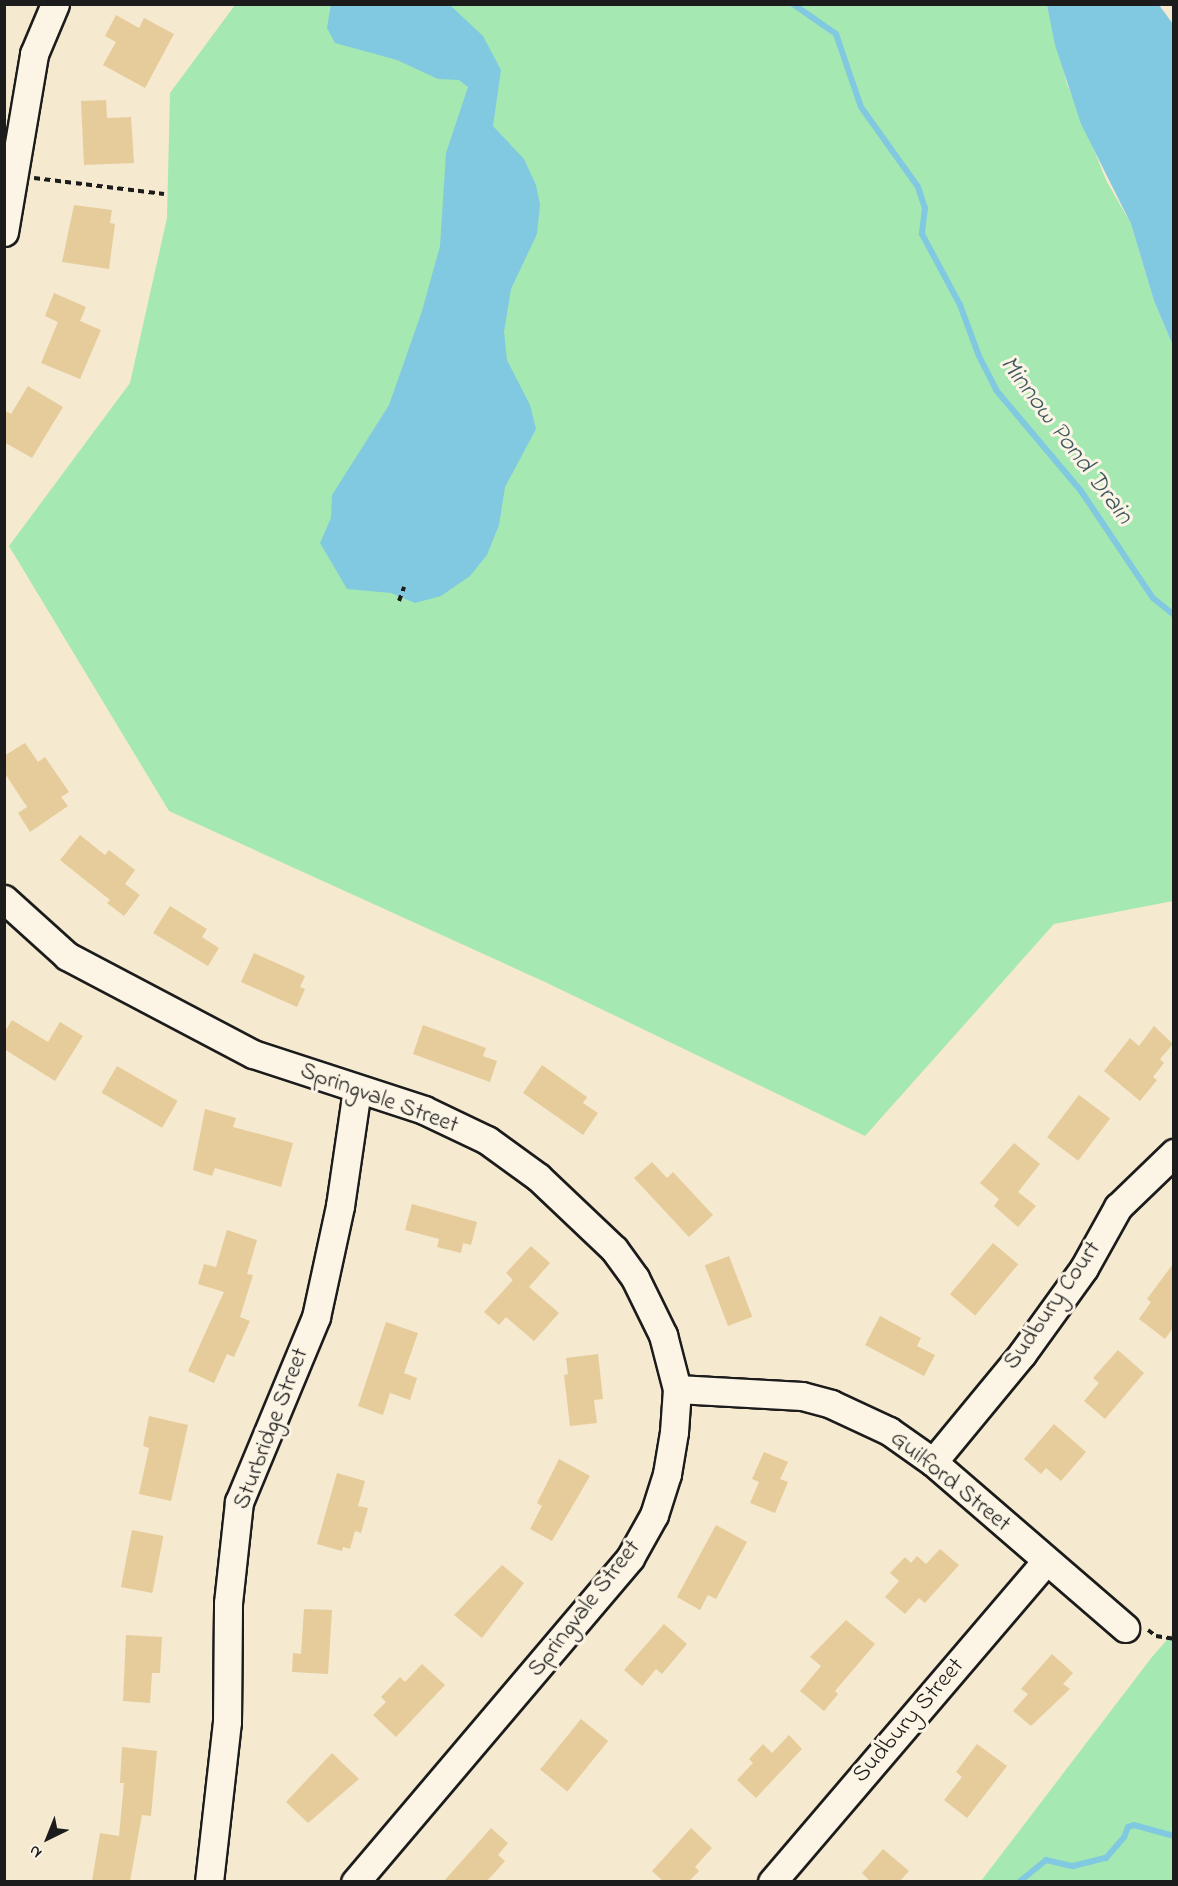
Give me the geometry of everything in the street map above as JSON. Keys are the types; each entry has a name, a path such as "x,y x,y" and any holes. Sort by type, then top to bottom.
{"street":[{"path":"4,232 34,54 55,4"},
{"name":"Springvale Street","path":"4,899 67,956 253,1054 424,1110 488,1140 586,1219 635,1278 663,1335 677,1389 667,1474 654,1515 630,1558 355,1881"},
{"name":"Sturbridge Street","path":"209,1881 226,1722 228,1603 239,1502 316,1317 340,1206 357,1089"},
{"name":"Sudbury Court","path":"933,1462 1022,1354 1084,1268 1118,1207 1173,1153"},
{"name":"Guilford Street","path":"677,1389 771,1392 831,1404 889,1431 933,1462 1125,1628"},
{"name":"Sudbury Street","path":"772,1881 1046,1561"}],"path":[{"path":"13,175 164,194"},
{"path":"399,601 404,587"}],"green space":[{"path":"235,5 1047,5 1067,84 1106,180 1131,224 1154,301 1173,346 1173,901 1054,924 865,1136 545,982 169,811 9,546 130,383 167,218 170,93"},
{"path":"1173,1633 1173,1881 981,1881 1152,1657"}],"water":[{"path":"331,4 450,5 483,36 501,70 493,126 524,159 536,185 540,205 537,234 511,289 504,332 507,360 530,405 536,429 505,487 499,525 487,555 470,576 441,596 415,603 391,593 347,589 320,543 331,518 332,495 389,405 422,311 440,246 446,153 468,87 459,80 438,79 397,60 335,43 327,28"},
{"path":"1047,5 1159,5 1173,24 1173,346 1154,301 1131,224 1081,124 1055,45"}],"building":[{"path":"116,15 139,28 144,18 174,34 145,88 103,65 116,42 105,36"},
{"path":"106,100 107,118 131,117 134,163 84,165 81,101"},
{"path":"74,205 112,210 110,223 115,224 109,269 62,262"},
{"path":"54,293 86,307 80,321 101,330 80,379 41,363 58,322 45,316"},
{"path":"28,386 63,407 32,458 4,442 4,410 11,414"},
{"path":"25,743 38,762 45,757 69,792 61,797 68,806 30,832 18,813 27,807 4,772 4,756"},
{"path":"80,835 105,855 109,850 135,870 125,884 140,895 124,916 107,903 110,900 60,860"},
{"path":"170,906 207,929 202,937 219,948 208,966 153,933"},
{"path":"254,953 305,976 300,987 305,989 297,1007 241,982"},
{"path":"12,1020 48,1042 60,1022 83,1036 55,1081 4,1049 4,1033"},
{"path":"423,1025 486,1048 483,1056 497,1061 490,1082 413,1054"},
{"path":"1154,1026 1173,1044 1160,1059 1164,1063 1153,1077 1157,1080 1140,1101 1104,1071 1130,1038 1139,1046"},
{"path":"542,1065 587,1097 583,1103 598,1113 583,1135 523,1093"},
{"path":"117,1066 178,1101 162,1128 101,1093"},
{"path":"1079,1095 1110,1118 1078,1161 1047,1137"},
{"path":"205,1109 236,1118 233,1127 293,1143 281,1187 215,1168 212,1176 193,1170"},
{"path":"1014,1143 1040,1164 1018,1192 1036,1206 1018,1227 994,1206 999,1199 980,1183"},
{"path":"652,1162 667,1178 673,1172 713,1215 689,1237 634,1178"},
{"path":"412,1204 477,1222 471,1245 463,1243 461,1253 437,1247 439,1239 405,1230"},
{"path":"227,1230 257,1240 247,1274 253,1275 240,1317 250,1321 234,1357 227,1354 214,1383 188,1371 224,1292 198,1284 204,1264 216,1267"},
{"path":"993,1243 1018,1264 975,1316 950,1294"},
{"path":"531,1246 550,1263 529,1287 559,1313 534,1341 506,1317 499,1325 484,1312 513,1280 506,1273"},
{"path":"729,1256 752,1317 728,1326 705,1265"},
{"path":"1173,1264 1173,1328 1165,1339 1139,1319 1151,1302 1147,1299"},
{"path":"880,1316 921,1338 917,1346 935,1355 924,1376 865,1345"},
{"path":"386,1322 418,1333 404,1373 417,1378 410,1400 390,1393 383,1415 358,1406"},
{"path":"1118,1350 1144,1373 1105,1419 1084,1401 1099,1383 1093,1378"},
{"path":"598,1354 603,1399 594,1400 597,1423 570,1426 564,1375 568,1374 566,1358"},
{"path":"149,1416 188,1425 171,1501 139,1494 149,1448 143,1446"},
{"path":"1054,1424 1086,1452 1061,1481 1046,1468 1041,1474 1024,1459"},
{"path":"764,1452 788,1462 780,1479 788,1482 775,1513 750,1503 759,1482 752,1479"},
{"path":"559,1459 590,1476 552,1541 530,1529 542,1506 537,1503"},
{"path":"337,1473 365,1481 358,1506 368,1508 361,1533 355,1531 350,1549 343,1547 342,1551 317,1544"},
{"path":"716,1525 747,1542 716,1599 708,1595 700,1610 677,1597"},
{"path":"132,1530 163,1536 152,1593 121,1587"},
{"path":"940,1549 959,1565 925,1603 919,1598 905,1614 885,1597 899,1581 890,1573 905,1557 911,1563 917,1556 926,1564"},
{"path":"502,1565 524,1583 482,1638 454,1615"},
{"path":"304,1609 332,1610 328,1674 292,1672 293,1653 301,1654"},
{"path":"846,1620 875,1644 835,1691 838,1694 824,1711 800,1691 821,1666 810,1657"},
{"path":"664,1624 687,1644 662,1674 656,1669 642,1686 624,1670"},
{"path":"126,1635 162,1637 160,1673 152,1673 150,1703 123,1701"},
{"path":"1052,1654 1073,1673 1063,1684 1070,1689 1031,1726 1013,1711 1028,1694 1021,1689"},
{"path":"422,1664 445,1685 396,1737 373,1715 386,1702 381,1697 400,1677 405,1682"},
{"path":"581,1719 608,1741 567,1792 540,1770"},
{"path":"789,1735 802,1749 756,1798 737,1780 753,1763 749,1759 763,1744 772,1753"},
{"path":"977,1744 1007,1766 967,1818 944,1800 962,1777 956,1772"},
{"path":"122,1747 157,1751 151,1816 142,1815 130,1881 92,1881 100,1833 119,1836 124,1783 120,1783"},
{"path":"332,1753 359,1779 308,1823 286,1802"},
{"path":"491,1828 508,1843 498,1855 505,1861 487,1881 444,1881"},
{"path":"691,1828 712,1848 695,1867 699,1871 689,1881 663,1881 652,1871"},
{"path":"883,1849 909,1871 900,1881 870,1881 862,1873"}],"waterway":[{"name":"Minnow Pond Drain","path":"793,4 836,34 861,107 918,187 925,208 922,234 960,305 979,356 996,390 1081,491 1153,598 1174,615"},
{"path":"1019,1882 1046,1860 1073,1866 1106,1858 1124,1837 1128,1827 1134,1825 1174,1836"}]}
